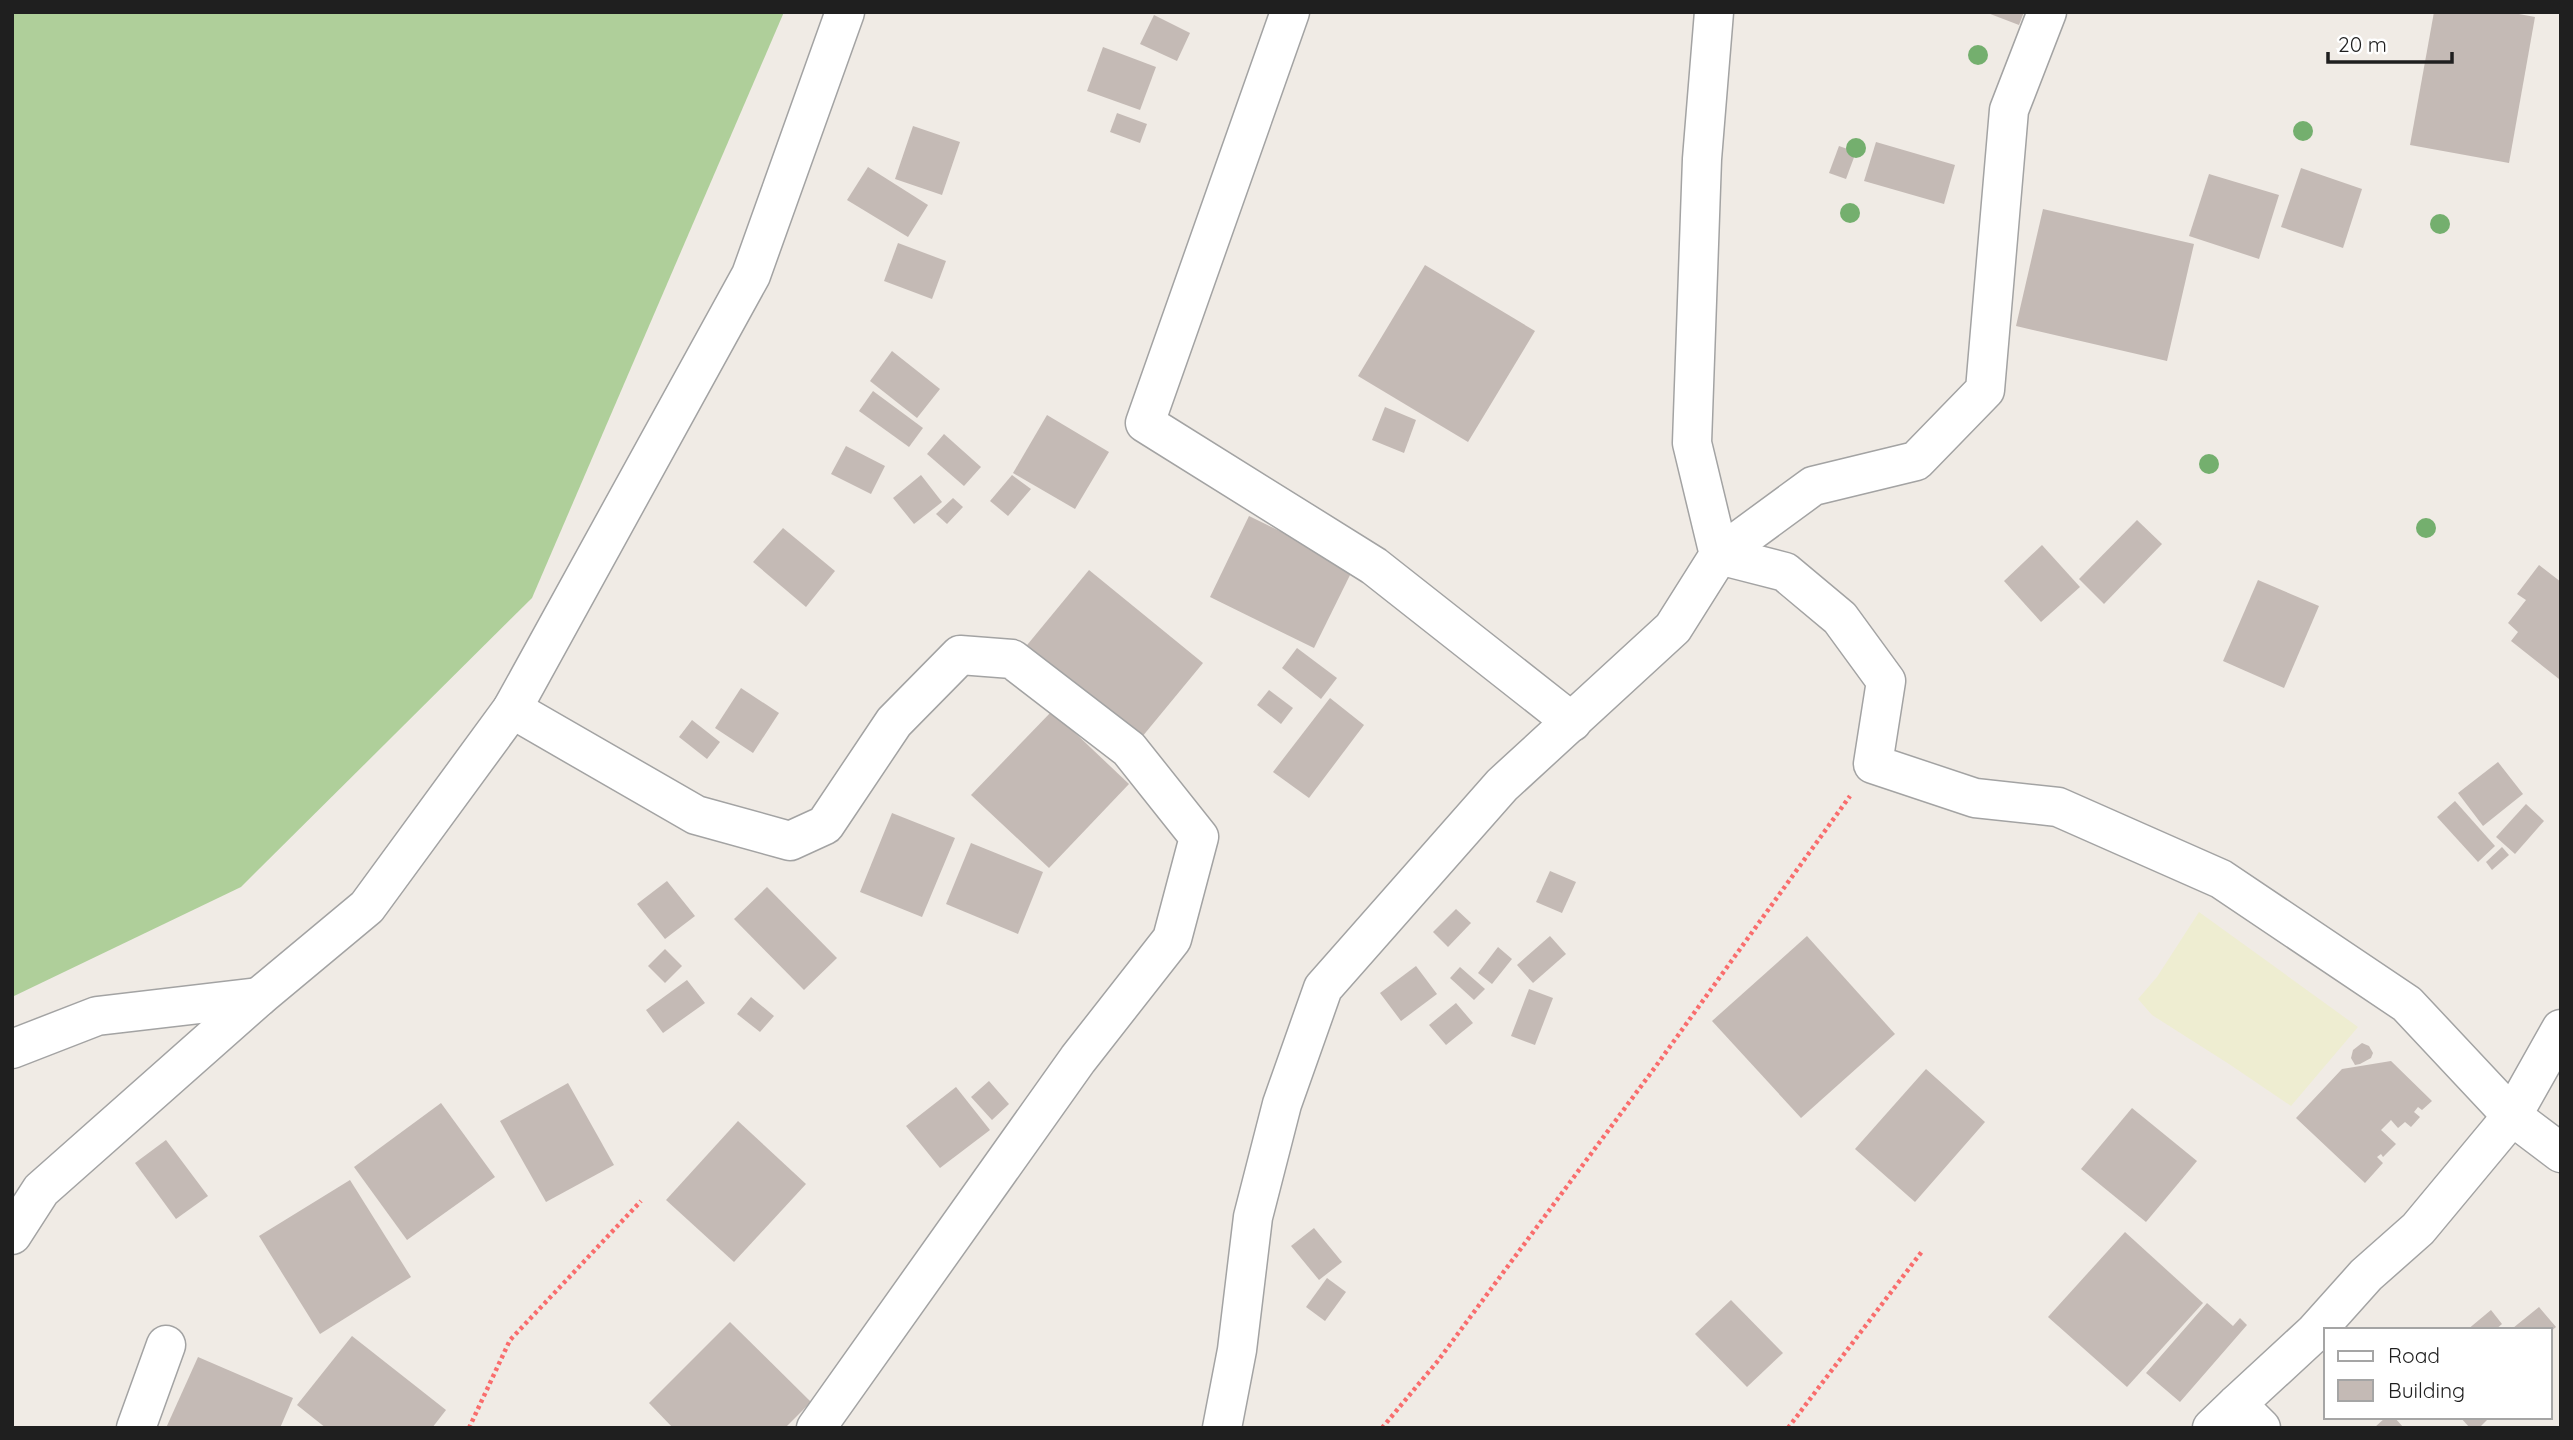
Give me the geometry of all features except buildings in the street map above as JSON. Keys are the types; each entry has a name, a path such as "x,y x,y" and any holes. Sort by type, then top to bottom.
{"street":[{"path":"12,1235 41,1190 259,997 367,907 512,709 751,275 845,12"},
{"path":"1290,12 1145,423 1374,566 1572,722"},
{"path":"1714,12 1702,159 1692,443 1720,555"},
{"path":"1222,1428 1237,1350 1253,1217 1282,1104 1322,988 1502,785 1674,628 1720,555 1813,486 1916,461 1985,390 2010,110 2047,12"},
{"path":"1720,555 1785,572 1840,618 1886,681 1873,764 1975,797 2058,807 2221,879 2407,1004 2512,1116 2561,1153"},
{"path":"512,709 696,815 790,841 825,825 894,722 960,655 1012,659 1129,749 1199,837 1172,939 1078,1059 816,1428"},
{"path":"12,1049 97,1016 259,997"},
{"path":"2237,1420 2366,1275 2418,1229 2512,1116 2561,1029"},
{"path":"136,1428 166,1345"}],"path":[{"path":"1382,1428 1437,1362 1656,1066 1873,764"},
{"path":"469,1428 510,1340 641,1201"},
{"path":"1788,1428 1923,1250"}],"green space":[{"path":"12,12 784,12 532,598 241,887 12,997"},
{"path":"2199,912 2358,1027 2291,1106 2152,1015 2138,999 2157,977"}]}
